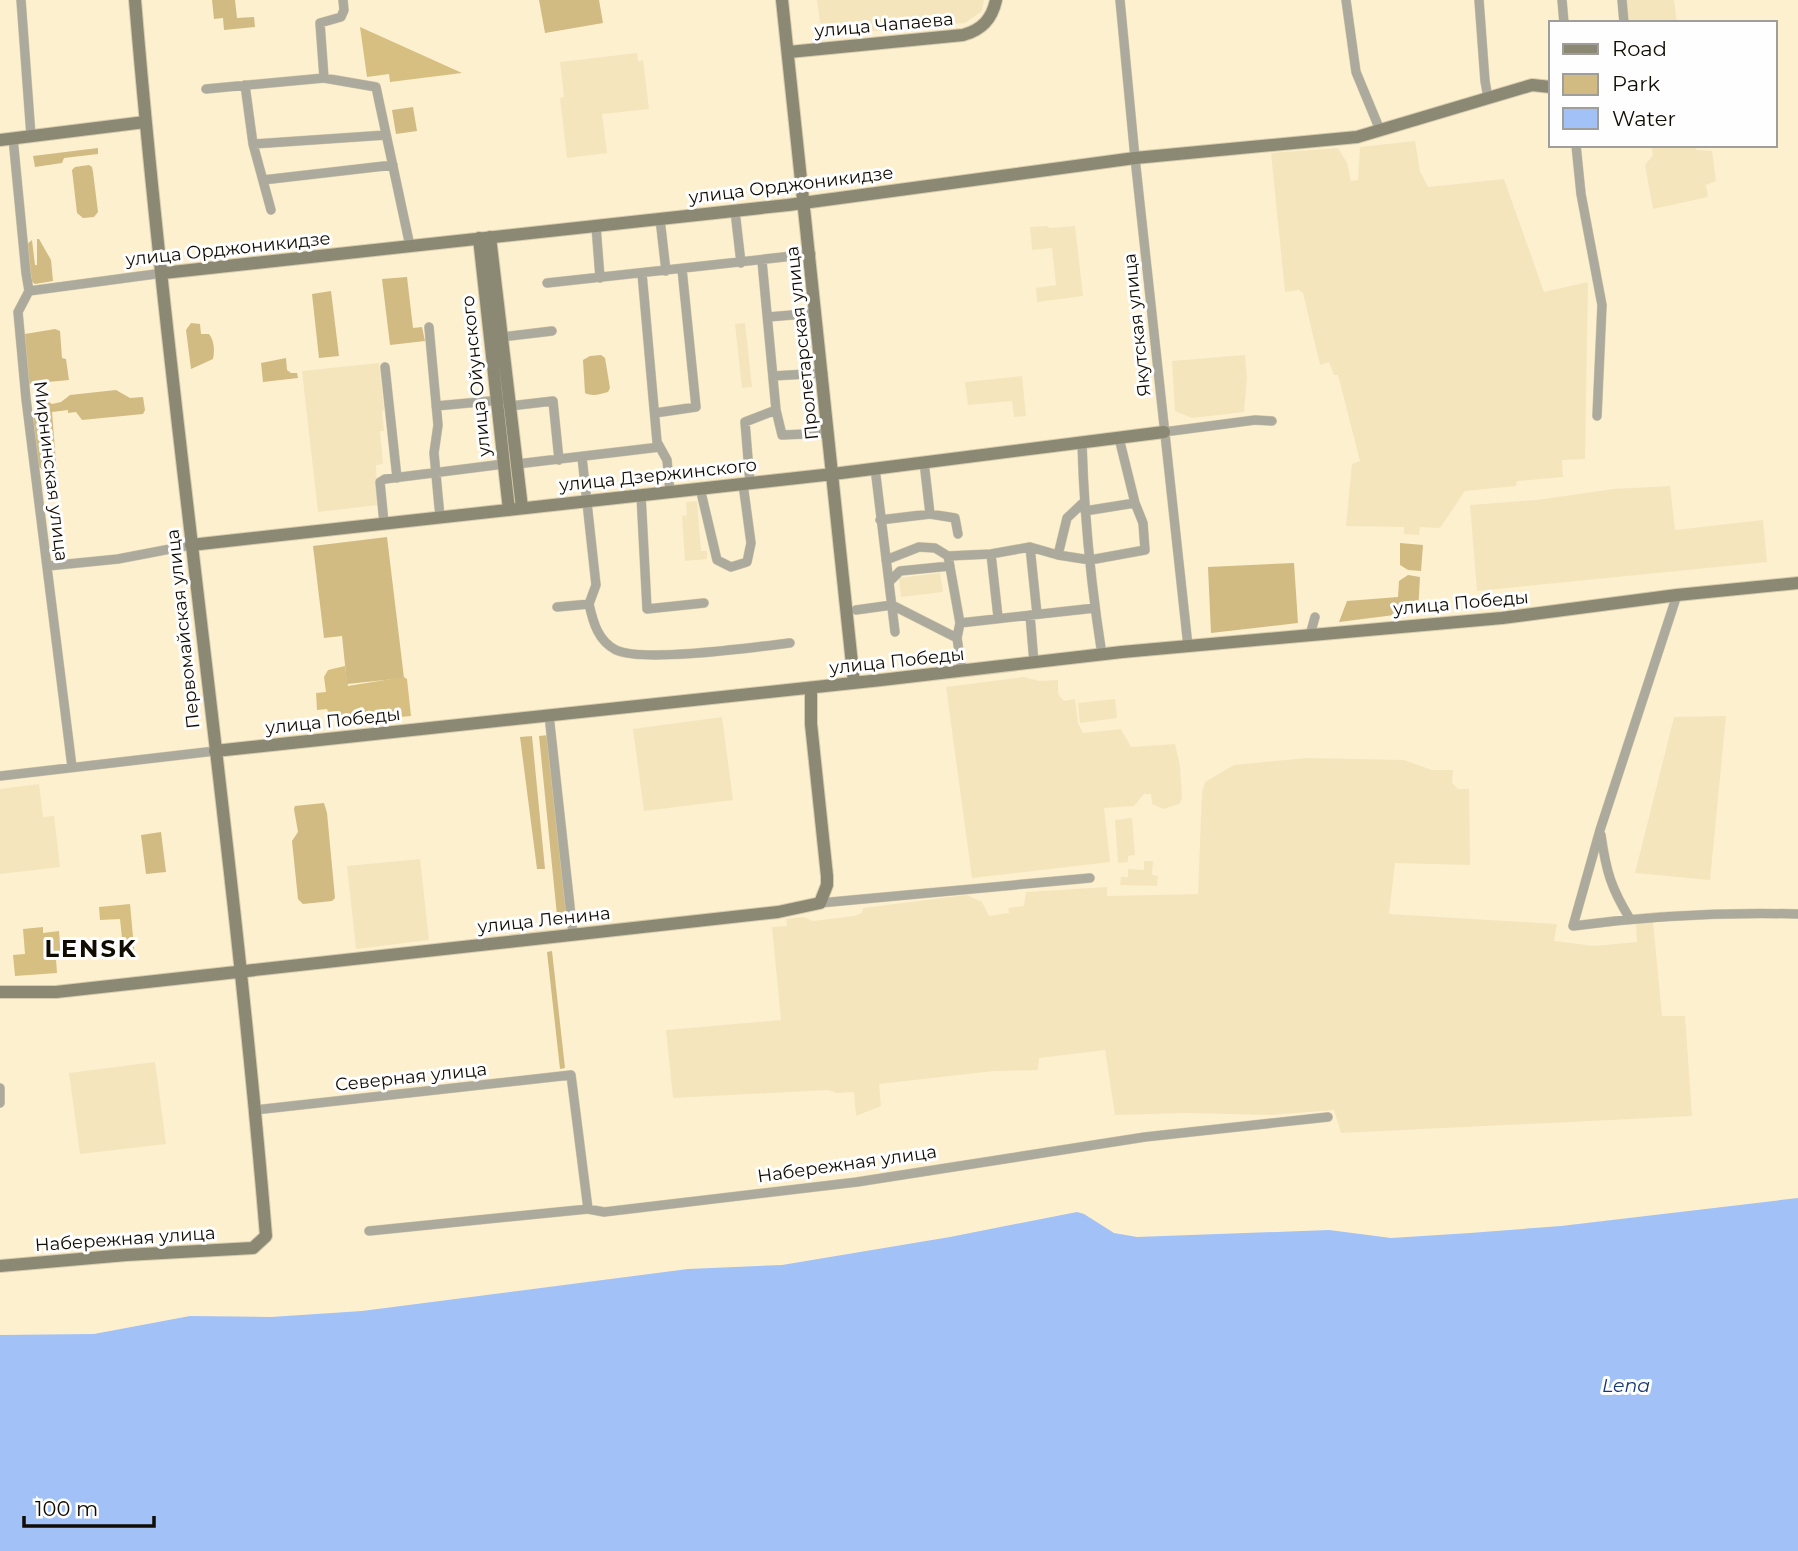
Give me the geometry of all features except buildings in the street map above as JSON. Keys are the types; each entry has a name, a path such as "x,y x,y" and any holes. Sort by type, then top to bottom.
{"main road":[{"name":"Первомайская улица","path":"135,0 145,122 191,545 256,1110 266,1236 253,1248"},
{"name":"Пролетарская улица","path":"782,0 854,683"},
{"name":"улица Чапаева","path":"789,52 963,35 981,28 993,13 996,0"},
{"name":"улица Орджоникидзе","path":"163,273 734,211 1135,158 1357,136 1532,85 1549,87"},
{"path":"7,139 145,122"},
{"name":"улица Ойунского","path":"484,238 502,337 510,464 516,509"},
{"name":"улица Ойунского","path":"484,238 505,402"},
{"name":"улица Дзержинского","path":"191,545 833,474 1164,432"},
{"name":"улица Победы","path":"215,751 1188,646 1502,618 1677,595 1798,583"},
{"path":"811,688 811,724 827,876 820,903"},
{"name":"улица Ленина","path":"0,992 56,992 778,912 820,903"},
{"name":"Набережная улица","path":"0,1266 253,1248"}],"street":[{"path":"20,0 32,136"},
{"path":"324,78 320,23 341,17 344,10 343,0"},
{"name":"Якутская улица","path":"1120,0 1188,646"},
{"path":"1346,0 1356,72 1380,131"},
{"path":"1479,0 1488,98"},
{"path":"1562,0 1564,21"},
{"path":"1622,0 1624,21"},
{"path":"206,89 324,78 376,87 410,246"},
{"path":"246,85 253,144 271,209"},
{"path":"253,144 386,135"},
{"name":"Мирнинская улица","path":"7,139 29,290 18,312 26,399 72,767"},
{"path":"1576,147 1581,194 1602,304 1597,416"},
{"path":"263,180 393,165"},
{"path":"734,211 741,263"},
{"path":"660,219 666,271"},
{"path":"596,226 600,278"},
{"path":"547,283 810,254"},
{"path":"762,261 776,410 782,435 829,433"},
{"path":"655,412 696,407 682,269"},
{"name":"улица Орджоникидзе","path":"29,290 163,273"},
{"path":"642,273 657,442 667,460 670,492"},
{"path":"768,317 817,313"},
{"path":"429,327 438,425 434,453 440,517"},
{"path":"502,337 552,331"},
{"path":"385,367 397,478"},
{"path":"773,376 822,373"},
{"path":"436,406 553,401 559,460"},
{"path":"699,488 717,560 731,567 747,562 751,543 745,422 776,410"},
{"name":"улица Дзержинского","path":"1164,432 1255,420 1272,421"},
{"path":"889,582 901,571 1030,547 1090,560 1145,550 1143,523 1135,503 1119,438"},
{"path":"1083,443 1085,507 1102,655"},
{"path":"384,523 380,482 385,479 660,447"},
{"path":"582,457 596,585 589,604 594,624 613,649 629,655 790,643"},
{"path":"924,462 930,514"},
{"path":"875,468 895,632"},
{"path":"641,495 648,609 704,603"},
{"path":"1058,555 1066,518 1085,507 1135,503"},
{"path":"880,520 930,514 955,518 958,534"},
{"name":"улица Дзержинского","path":"48,566 118,559 191,545"},
{"path":"886,560 919,547 935,548 949,561 960,623 957,638 962,671"},
{"path":"1030,547 1034,663"},
{"path":"991,554 998,617"},
{"path":"1677,595 1600,830 1573,926 1630,919 1752,913 1798,914"},
{"path":"557,607 589,604"},
{"path":"856,610 892,605 957,638"},
{"path":"960,623 1095,608"},
{"path":"1310,635 1315,617"},
{"path":"549,715 573,934"},
{"name":"улица Победы","path":"0,776 215,751"},
{"path":"1600,830 1606,874 1630,919"},
{"name":"улица Ленина","path":"820,903 1090,878"},
{"name":"Северная улица","path":"256,1110 571,1075 588,1209"},
{"path":"0,1088 1,1103"},
{"name":"Набережная улица","path":"369,1231 588,1209 604,1212 767,1194 1145,1137 1328,1117"}],"shaded area":[{"path":"817,0 984,0 982,11 965,23 840,34 820,23"},
{"path":"1625,0 1674,0 1677,21 1629,21"},
{"path":"360,27 462,73 390,82 389,74 367,77"},
{"path":"637,53 638,61 643,60 649,109 602,114 607,153 567,158 560,98 564,97 560,62"},
{"path":"1415,141 1420,171 1428,187 1504,179 1544,292 1588,282 1585,459 1562,460 1563,477 1517,481 1516,486 1465,491 1440,528 1420,527 1419,535 1404,534 1404,527 1346,526 1352,464 1360,461 1338,375 1334,375 1329,362 1320,365 1303,293 1299,290 1285,292 1271,153 1338,148 1347,163 1351,181 1358,180 1360,147"},
{"path":"1651,147 1695,147 1696,150 1712,151 1716,181 1706,185 1708,197 1653,209 1645,165 1653,155"},
{"path":"1075,226 1083,296 1037,302 1036,288 1056,285 1052,248 1032,250 1030,227"},
{"path":"745,323 752,387 742,388 735,324"},
{"path":"1245,355 1247,378 1244,412 1192,418 1175,411 1172,361"},
{"path":"379,363 384,431 380,431 383,464 376,465 378,505 318,512 302,371"},
{"path":"1022,376 1026,416 1014,417 1012,401 968,405 965,382"},
{"path":"1670,486 1675,530 1763,520 1767,562 1477,591 1470,505 1537,500 1613,489"},
{"path":"697,501 701,551 707,551 707,559 685,561 682,516 687,515 686,502"},
{"path":"940,573 943,592 901,597 899,578"},
{"path":"345,666 348,686 404,677 407,679 411,716 339,722 327,709 317,710 316,693 326,692 324,677 328,670"},
{"path":"1023,677 1039,681 1058,680 1058,694 1064,701 1075,699 1078,723 1083,733 1121,729 1131,747 1175,744 1180,766 1182,799 1179,804 1163,809 1152,804 1151,794 1144,794 1134,806 1104,808 1110,862 972,878 946,687"},
{"path":"1115,699 1117,718 1080,723 1078,703"},
{"path":"1726,716 1710,880 1635,873 1674,717"},
{"path":"722,717 733,800 644,811 633,729"},
{"path":"1307,758 1404,760 1432,770 1453,770 1452,783 1458,789 1469,789 1470,865 1395,863 1389,914 1557,924 1554,941 1594,946 1637,942 1636,923 1653,922 1662,1016 1685,1016 1692,1116 1341,1133 1334,1110 1272,1115 1115,1115 1105,1050 1039,1058 1038,1070 994,1071 879,1084 881,1106 856,1116 854,1092 837,1093 828,1090 673,1098 666,1030 781,1020 772,927 787,926 786,919 803,917 813,921 854,916 862,913 863,908 967,895 982,902 989,916 1009,913 1008,908 1024,906 1026,892 1107,887 1107,896 1198,894 1202,792 1205,782 1234,765"},
{"path":"39,784 43,817 54,816 60,867 0,874 0,789"},
{"path":"1132,818 1135,855 1128,856 1128,862 1118,863 1115,820"},
{"path":"420,859 429,940 356,949 347,866"},
{"path":"1144,861 1153,861 1152,875 1158,876 1157,886 1120,885 1121,877 1128,877 1128,869 1144,870"},
{"path":"130,904 135,958 124,957 120,919 100,920 99,907"},
{"path":"43,927 43,933 59,931 61,959 56,959 57,973 15,976 13,955 25,954 23,929"},
{"path":"155,1062 166,1144 80,1154 69,1073"}],"green space":[{"path":"212,0 235,0 237,18 254,17 255,27 224,30 223,18 214,19"},
{"path":"539,0 599,0 603,23 545,33"},
{"path":"413,107 417,131 396,134 392,110"},
{"path":"98,148 98,154 64,158 62,163 35,167 33,156"},
{"path":"89,165 93,172 98,212 94,217 83,218 77,213 72,170"},
{"path":"37,239 51,260 53,281 35,284 32,282 26,245 32,240 37,265"},
{"path":"407,277 413,328 422,327 425,341 390,345 382,279"},
{"path":"331,291 339,356 319,358 312,294"},
{"path":"191,323 200,324 201,334 209,334 214,349 213,359 191,369 186,330"},
{"path":"55,329 60,331 62,358 66,359 69,380 27,384 23,338 25,334"},
{"path":"601,355 605,358 610,388 608,392 596,395 585,393 583,360"},
{"path":"286,358 287,370 297,373 298,378 263,382 261,363"},
{"path":"116,390 130,398 143,397 143,414 82,420 76,412 52,412 57,475 38,466 33,416 37,403 46,400 52,404 61,402 70,395"},
{"path":"387,537 404,678 347,684 342,636 324,638 313,546"},
{"path":"1400,543 1423,545 1421,571 1408,570 1400,565"},
{"path":"1294,563 1298,623 1211,633 1208,567"},
{"path":"1408,575 1420,577 1418,612 1339,622 1347,601 1398,597 1399,581"},
{"path":"549,735 568,923 558,925 539,736"},
{"path":"532,736 545,869 537,869 520,737"},
{"path":"324,803 335,898 332,901 303,904 298,899 292,841 298,832 294,809 295,806"},
{"path":"161,832 166,872 146,874 141,835"},
{"path":"552,951 565,1068 560,1069 547,952"}],"water":[{"name":"Lena","path":"1798,1198 1798,1551 0,1551 0,1335 94,1334 190,1316 271,1317 362,1311 688,1269 782,1265 950,1237 1077,1212 1114,1233 1137,1237 1329,1230 1391,1238 1561,1226"}],"district":[{"name":"LENSK","path":"91,948"}]}
